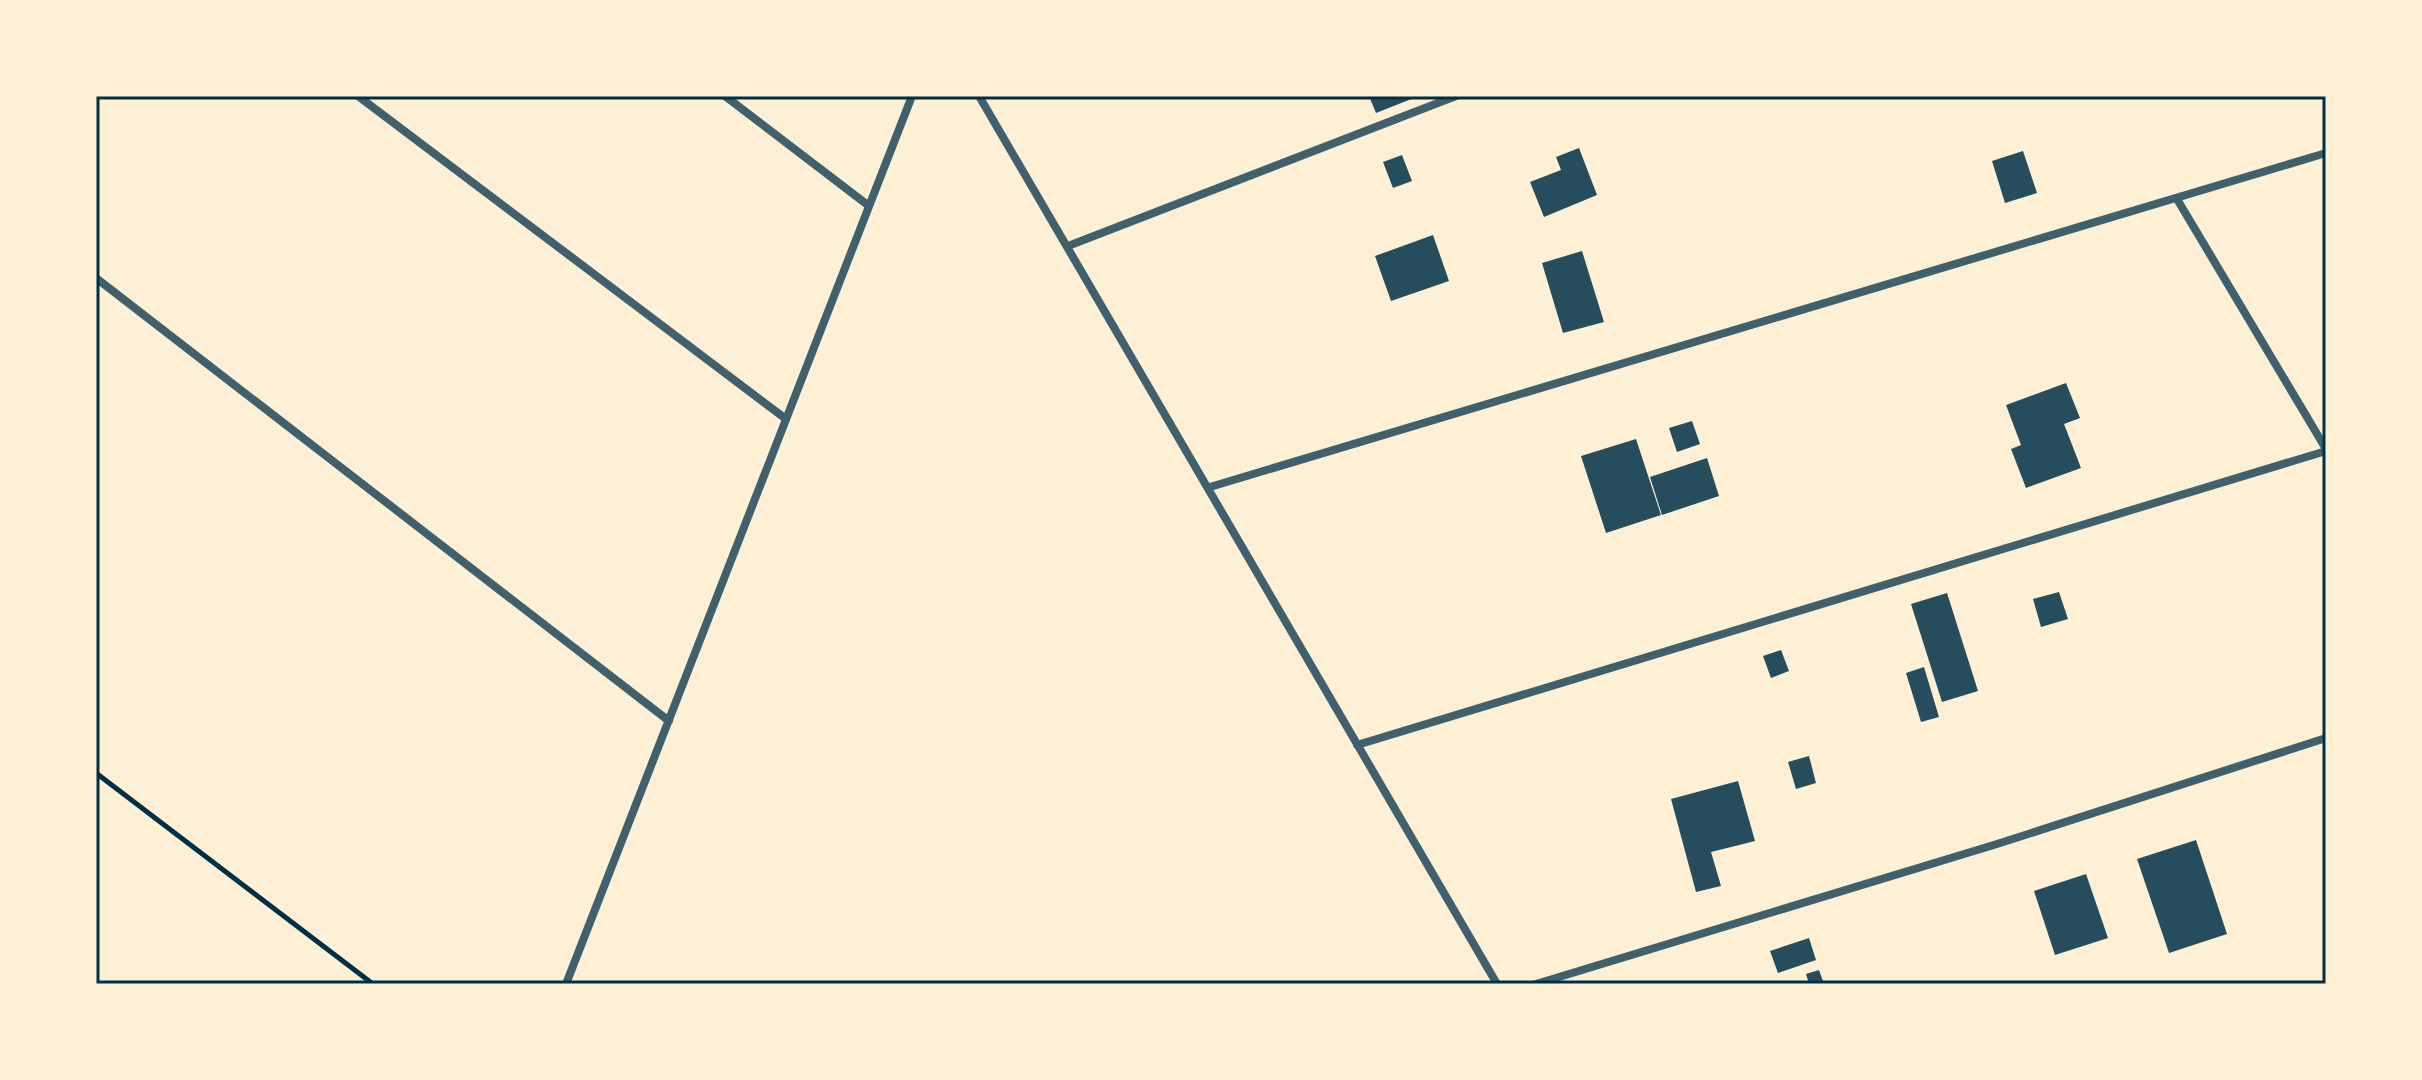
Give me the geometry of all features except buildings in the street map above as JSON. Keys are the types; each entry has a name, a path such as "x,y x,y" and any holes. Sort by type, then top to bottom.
{"street":[{"path":"358,96 786,419"},
{"path":"725,96 869,206"},
{"path":"566,984 912,96"},
{"path":"979,96 1210,487 1497,984"},
{"path":"1068,246 1456,96"},
{"path":"1210,487 2326,153"},
{"path":"1357,745 2326,450 2177,199"},
{"path":"96,278 669,721"},
{"path":"1536,984 1997,844 2326,738"}],"path":[{"path":"96,773 373,984"}]}
